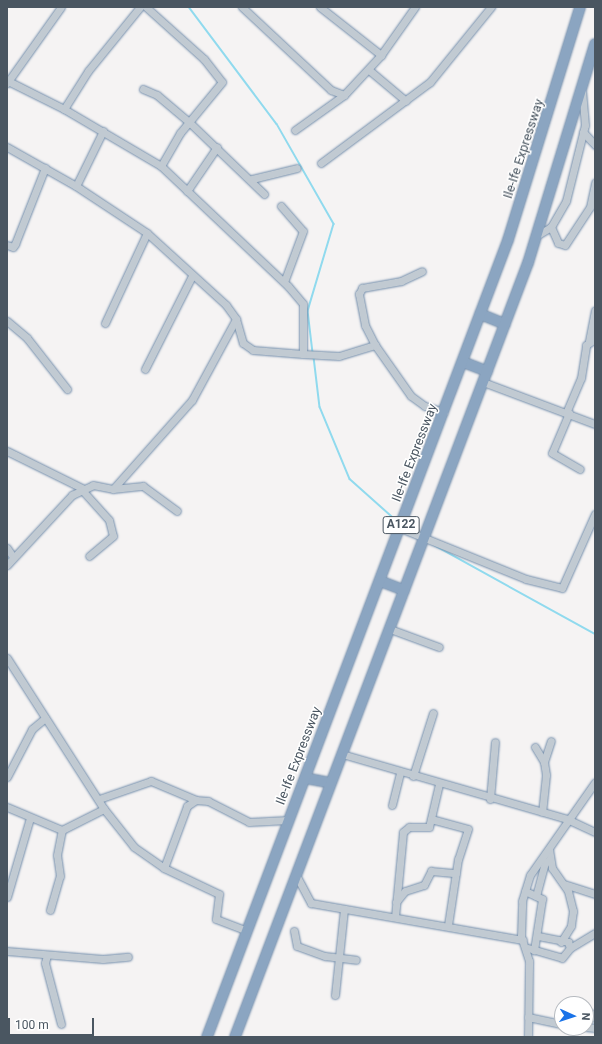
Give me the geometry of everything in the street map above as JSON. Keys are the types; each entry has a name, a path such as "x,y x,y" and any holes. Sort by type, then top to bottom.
{"highway":[{"name":"Ile-Ife Expressway","path":"207,1037 288,820 463,362 539,148 580,7"},
{"name":"A122","path":"235,1037 390,629 423,537 505,324 536,236 594,50"},
{"path":"480,314 505,324"},
{"path":"463,362 487,371"},
{"path":"380,581 404,590"},
{"path":"305,778 331,783"}],"street":[{"path":"61,7 7,82 64,109 161,166 284,282 303,304 303,354"},
{"path":"64,109 92,64 140,7"},
{"path":"146,7 204,59 222,82 189,122 161,166"},
{"path":"242,7 331,90 344,95"},
{"path":"320,7 381,55"},
{"path":"295,130 344,95 369,70 415,7"},
{"path":"321,163 406,101 449,62 491,7"},
{"path":"369,70 406,101"},
{"path":"143,89 157,95 189,122 252,179 264,194"},
{"path":"536,236 551,227 566,201 583,132 586,107 582,92"},
{"path":"76,186 103,131"},
{"path":"583,132 593,144"},
{"path":"580,143 593,144"},
{"path":"7,147 76,186 147,233 236,319 243,343 253,350 339,356 375,345"},
{"path":"187,191 217,147"},
{"path":"7,245 13,247 15,244 45,168"},
{"path":"252,179 297,168"},
{"path":"551,227 558,242 565,245 590,206 595,183"},
{"path":"281,206 303,231 284,282"},
{"path":"105,323 147,233"},
{"path":"422,271 401,281 362,288 359,294 365,325 375,345 411,396 424,406 444,412"},
{"path":"145,370 192,276"},
{"path":"580,469 552,453 580,378 592,340 595,311"},
{"path":"113,489 192,400 236,319"},
{"path":"7,321 26,338 67,389"},
{"path":"483,382 595,424"},
{"path":"7,451 83,490 109,520 113,536 89,556"},
{"path":"7,565 72,496 93,485 113,489 143,486 177,511"},
{"path":"400,528 526,579 562,588 595,514"},
{"path":"7,548 13,557"},
{"path":"390,629 438,647"},
{"path":"7,658 104,809 134,847 164,868 219,894 216,919 247,932"},
{"path":"413,776 433,713"},
{"path":"7,777 32,729 45,718"},
{"path":"542,812 544,762 551,741"},
{"path":"490,799 495,742"},
{"path":"535,746 544,762"},
{"path":"342,754 490,799 568,819 594,830"},
{"path":"392,805 400,772"},
{"path":"99,799 151,781 196,800 208,801 249,822 288,820"},
{"path":"528,1037 527,945 520,910 530,875 595,782"},
{"path":"395,917 403,832 409,827 429,827 439,784"},
{"path":"164,868 187,806 196,800"},
{"path":"7,807 30,818 62,830 104,809"},
{"path":"7,897 30,818"},
{"path":"431,818 468,829 456,873 448,925"},
{"path":"50,910 60,876 57,855 62,830"},
{"path":"549,849 550,859 564,884 573,911 571,926 561,942"},
{"path":"536,896 545,862 550,859"},
{"path":"396,902 405,891 424,885 431,871 456,873"},
{"path":"296,875 311,903 344,910 448,925 527,945 562,958 570,948 595,933"},
{"path":"564,884 595,894"},
{"path":"525,891 542,899 538,936 527,945"},
{"path":"335,996 337,955 344,910"},
{"path":"294,931 297,946 325,956 337,955 356,960"},
{"path":"527,945 538,936"},
{"path":"538,936 561,942 568,942 570,948"},
{"path":"7,951 104,959 128,957"},
{"path":"47,955 45,963 61,1024"},
{"path":"528,1017 554,1022"}],"waterway":[{"path":"189,7 277,124 334,224 308,311 313,353"},
{"path":"314,357 320,407 350,479 397,521"},
{"path":"434,545 595,634"}]}
